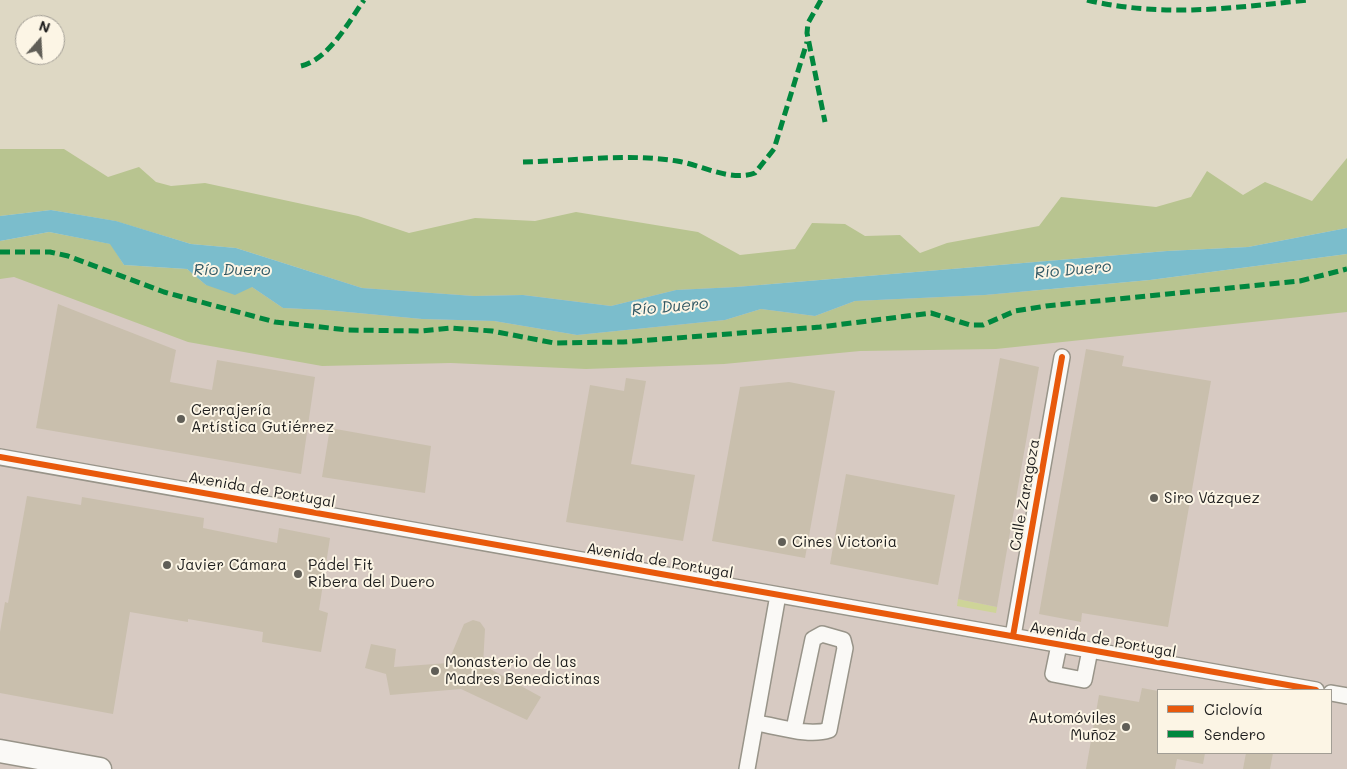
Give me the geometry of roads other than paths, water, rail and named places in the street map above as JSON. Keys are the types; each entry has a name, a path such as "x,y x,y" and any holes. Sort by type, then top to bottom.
{"highway":[{"path":"0,751 100,769"}],"street":[{"name":"Calle Zaragoza","path":"1013,636 1062,357"},
{"name":"Avenida de Portugal","path":"0,457 1310,689"},
{"path":"748,769 778,595"},
{"path":"756,723 794,729 820,733 829,730 845,648 843,640 822,634 813,639 794,729"},
{"path":"1059,645 1053,674 1084,680 1090,650"},
{"path":"1332,693 1347,696"}],"water":[{"name":"Río Duero","path":"51,210 116,221 191,244 236,248 362,288 474,296 523,295 611,306 676,290 736,287 1167,251 1248,247 1347,228 1347,254 1150,280 985,295 855,301 815,316 761,309 725,320 577,335 494,321 422,319 283,308 252,287 235,295 206,285 187,269 124,265 110,244 49,232 0,241 0,216"}],"place":[{"name":"Cerrajería Artística Gutiérrez","path":"181,419"},
{"name":"Siro Vázquez","path":"1154,498"},
{"name":"Cines Victoria","path":"782,542"},
{"name":"Javier Cámara","path":"167,565"},
{"name":"Pádel Fit Ribera del Duero","path":"298,574"},
{"name":"Monasterio de las Madres Benedictinas","path":"435,671"},
{"name":"Automóviles Muñoz","path":"1126,727"}]}
